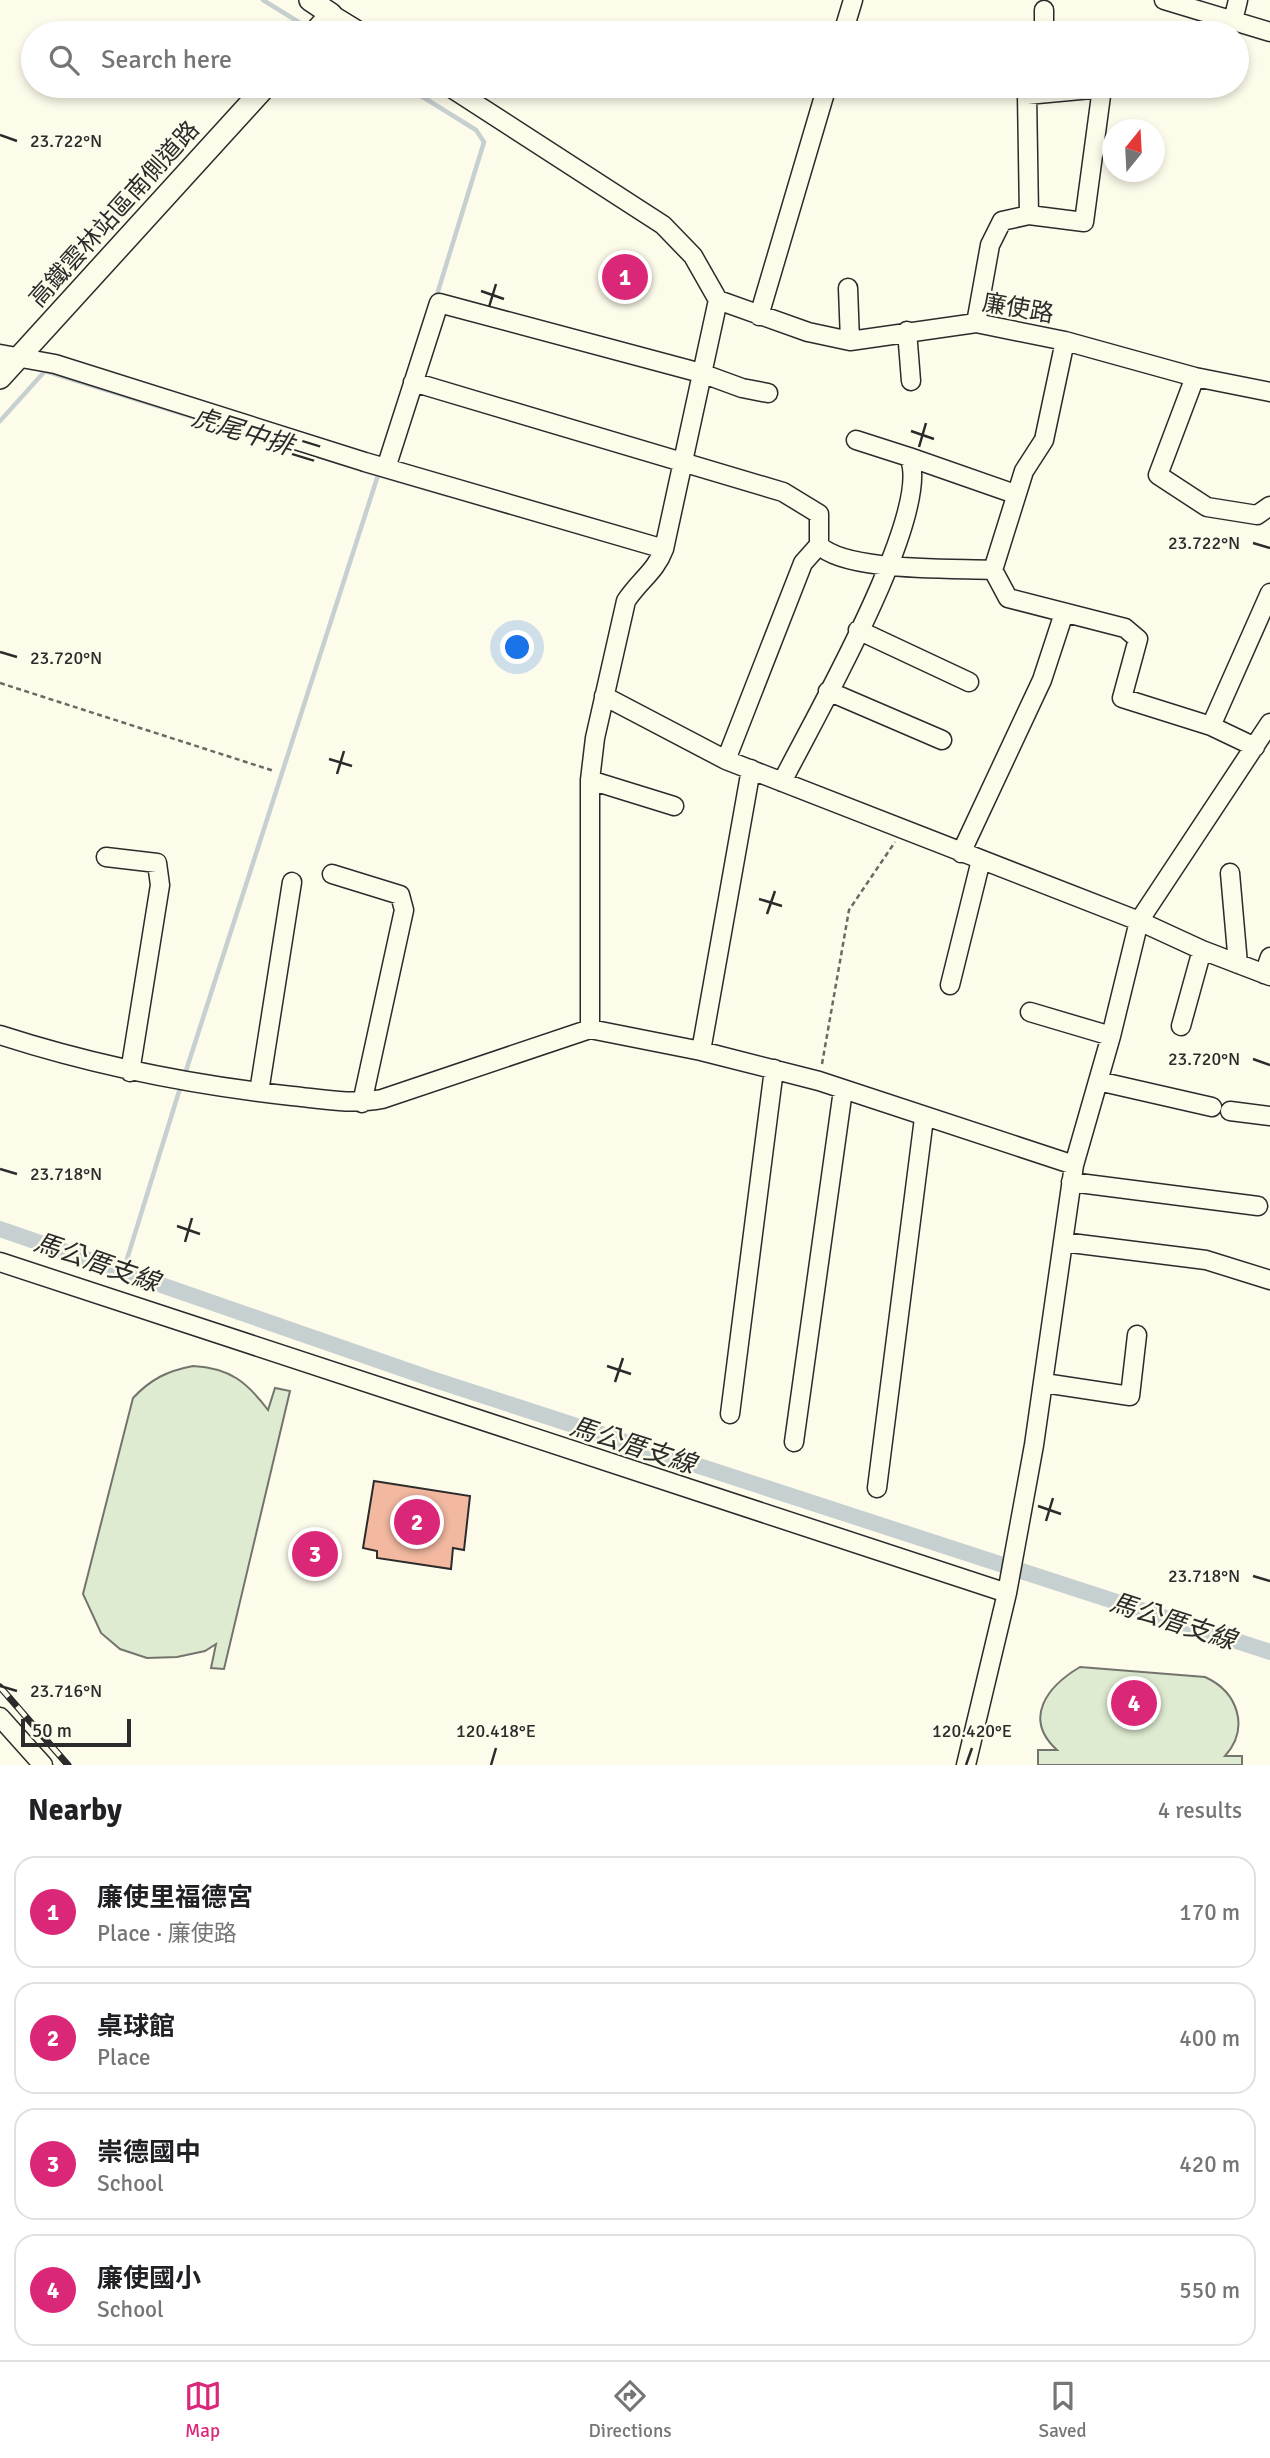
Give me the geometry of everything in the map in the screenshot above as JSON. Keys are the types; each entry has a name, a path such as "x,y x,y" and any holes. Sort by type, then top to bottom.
{"main road":[{"path":"310,0 331,14 325,21"},
{"name":"高鐵雲林站區南側道路","path":"0,378 9,356 255,98"}],"street":[{"path":"847,21 853,0"},
{"path":"1164,0 1236,21"},
{"path":"1233,20 1238,0"},
{"path":"1044,10 1044,21"},
{"path":"331,14 342,21"},
{"path":"1249,25 1270,32"},
{"path":"467,98 663,225 693,256 718,300 664,549 657,566 639,582 626,601 604,696 590,780 590,1029"},
{"path":"759,316 823,98"},
{"path":"1027,98 1029,215"},
{"path":"976,323 990,245 1002,221 1029,215 1084,222 1101,98"},
{"path":"848,288 850,341"},
{"name":"廉使路","path":"718,300 759,316 850,341 976,323 1065,341 1195,377 1269,387"},
{"path":"386,468 439,303 768,393"},
{"path":"907,331 911,381"},
{"path":"1065,341 1044,440 1024,471 992,570 1008,598 1125,628 1138,639 1122,698 1211,726 1255,747"},
{"path":"9,356 55,364 386,468 664,549"},
{"path":"1195,377 1158,475 1207,507 1257,515 1270,506"},
{"path":"413,382 783,492 819,514 818,545 803,563 726,760"},
{"path":"856,440 1015,494"},
{"path":"782,782 900,542 914,469 909,457"},
{"path":"818,545 828,555 852,561 992,570"},
{"path":"1211,726 1270,593"},
{"path":"961,853 1042,680 1064,613"},
{"path":"858,631 969,682"},
{"path":"828,691 942,740"},
{"path":"604,696 726,760 1139,921 1238,964 1268,969"},
{"path":"966,1765 1016,1545 1044,1383 1072,1174 1111,1036 1139,921 1270,723"},
{"path":"701,1051 751,768"},
{"path":"590,780 674,806"},
{"path":"106,857 158,863 160,885 130,1072"},
{"path":"950,985 981,860"},
{"path":"1230,873 1238,964"},
{"path":"332,874 400,895 404,910 362,1103"},
{"path":"259,1092 292,882"},
{"path":"1181,1026 1202,950"},
{"path":"1030,1012 1111,1036"},
{"path":"0,1035 130,1072 259,1092 362,1103 382,1099 590,1029 701,1051 819,1081 1072,1174 1258,1206"},
{"path":"726,1413 768,1067"},
{"path":"1098,1081 1212,1107"},
{"path":"794,1442 843,1090"},
{"path":"1230,1111 1270,1116"},
{"path":"877,1488 924,1118"},
{"path":"1063,1242 1206,1260 1270,1280"},
{"path":"0,1262 1007,1588"},
{"path":"1044,1383 1130,1396 1137,1335"},
{"path":"0,1717 43,1765"}],"path":[{"path":"0,683 274,771"},
{"path":"819,1081 849,909 903,830"}],"green space":[{"path":"193,1366 217,1370 236,1378 253,1392 268,1410 275,1388 290,1391 224,1669 211,1668 216,1644 205,1651 177,1657 147,1658 120,1649 101,1633 83,1594 133,1398 160,1377"},
{"path":"1080,1667 1205,1677 1226,1692 1237,1712 1237,1734 1225,1756 1242,1756 1242,1765 1038,1765 1038,1750 1057,1750 1041,1726 1043,1704 1058,1683"}],"building":[{"path":"638,261 646,282 613,293 605,273"},
{"path":"374,1481 470,1496 464,1550 453,1548 451,1569 377,1558 377,1551 363,1548"}],"waterway":[{"path":"263,0 297,21"},
{"path":"424,98 476,130 484,142 435,301"},
{"name":"虎尾中排二","path":"0,421 45,371 350,466"},
{"name":"虎尾中排二","path":"362,470 448,495"},
{"path":"184,1077 379,472"},
{"path":"123,1272 181,1085"},
{"name":"馬公厝支線","path":"0,1229 432,1379 1270,1652"}],"railway":[{"path":"0,1687 68,1765"}],"place":[{"name":"廉使里福德宮","path":"625,277"},
{"name":"桌球館","path":"417,1522"},
{"name":"崇德國中","path":"315,1554"},
{"name":"廉使國小","path":"1134,1703"}]}
